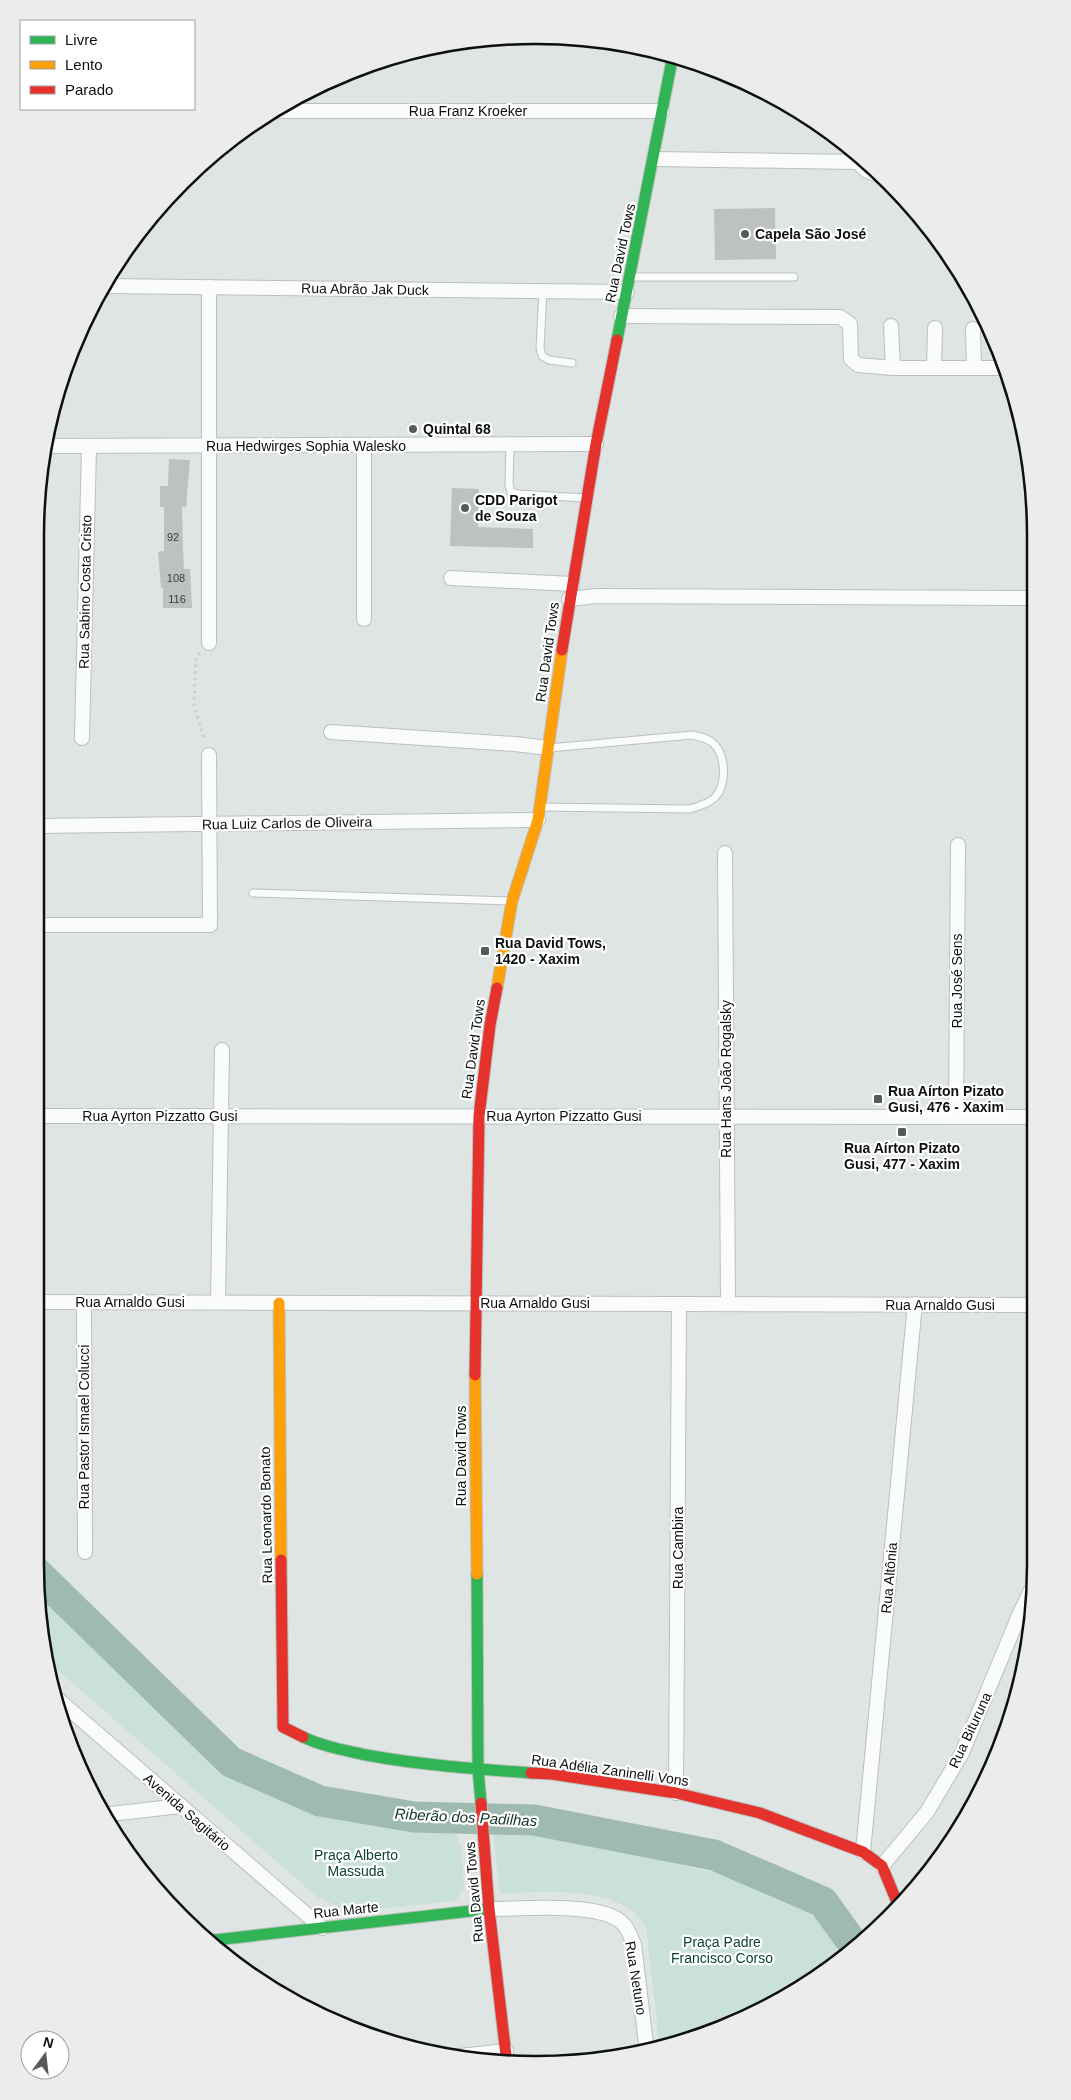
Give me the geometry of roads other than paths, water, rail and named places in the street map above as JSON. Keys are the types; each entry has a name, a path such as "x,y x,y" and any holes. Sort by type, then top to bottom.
{"street":[{"name":"Rua David Tows","path":"506,2055 489,1909 478,1769 475,1303 479,1116 490,1025 512,901 539,814 586,498 654,160 671,63"},
{"name":"Rua Franz Kroeker","path":"288,111 662,111"},
{"path":"654,160 853,160"},
{"name":"Rua Abrão Jak Duck","path":"112,286 627,292"},
{"path":"209,287 209,644"},
{"path":"622,316 840,317 850,324 853,362 858,365 893,368 998,368"},
{"path":"891,326 893,368"},
{"path":"934,368 935,328"},
{"path":"973,328 974,368"},
{"name":"Rua Hedwirges Sophia Walesko","path":"52,446 596,444"},
{"path":"364,446 364,619"},
{"name":"Rua Sabino Costa Cristo","path":"82,738 89,447"},
{"path":"451,578 572,584"},
{"path":"570,599 596,596 1027,598"},
{"path":"331,732 515,744 548,748"},
{"path":"44,925 210,925 209,755"},
{"name":"Rua Luiz Carlos de Oliveira","path":"44,826 208,824 539,814"},
{"name":"Rua José Sens","path":"956,1117 958,845"},
{"name":"Rua Hans João Rogalsky","path":"725,854 728,1304"},
{"path":"218,1302 222,1050"},
{"name":"Rua Ayrton Pizzatto Gusi","path":"44,1116 1027,1117"},
{"name":"Rua Arnaldo Gusi","path":"44,1302 1027,1305"},
{"name":"Rua Pastor Ismael Colucci","path":"84,1302 85,1552"},
{"name":"Rua Leonardo Bonato","path":"278,1303 283,1727"},
{"name":"Rua Cambira","path":"676,1793 679,1304"},
{"name":"Rua Altônia","path":"864,1852 915,1304"},
{"name":"Rua Bituruna","path":"882,1866 927,1812 962,1754 1026,1601"},
{"name":"Avenida Sagitário","path":"65,1705 322,1928"},
{"name":"Rua Adélia Zaninelli Vons","path":"283,1727 322,1746 388,1759 443,1767 552,1774 676,1793 760,1813 864,1852 882,1866 896,1899"},
{"path":"112,1813 180,1806"},
{"name":"Rua Netuno","path":"489,1909 564,1908 607,1915 620,1921 628,1928 634,1944 646,2043"},
{"name":"Rua Marte","path":"218,1940 489,1909"}],"lane":[{"path":"630,277 794,277"},
{"path":"543,291 540,348 542,356 549,360 572,363"},
{"path":"510,444 509,485 511,492 586,498"},
{"path":"539,814 689,810 707,803 719,792 725,766 715,744 708,739 692,735 548,748"},
{"path":"253,893 512,901"}],"waterway":[{"name":"Riberão dos Padilhas","path":"44,1580 231,1762 320,1801 414,1817 534,1820 714,1855 823,1902 851,1941"}],"place":[{"name":"Capela São José","path":"745,234"},
{"name":"Quintal 68","path":"413,429"},
{"name":"CDD Parigot de Souza","path":"465,508"},
{"name":"Rua David Tows, 1420 - Xaxim","path":"485,951"},
{"name":"Rua Aírton Pizato Gusi, 476 - Xaxim","path":"878,1099"},
{"name":"Rua Aírton Pizato Gusi, 477 - Xaxim","path":"902,1132"}],"park label":[{"name":"Praça Alberto Massuda","path":"356,1864"},
{"name":"Praça Padre Francisco Corso","path":"722,1950"}]}
